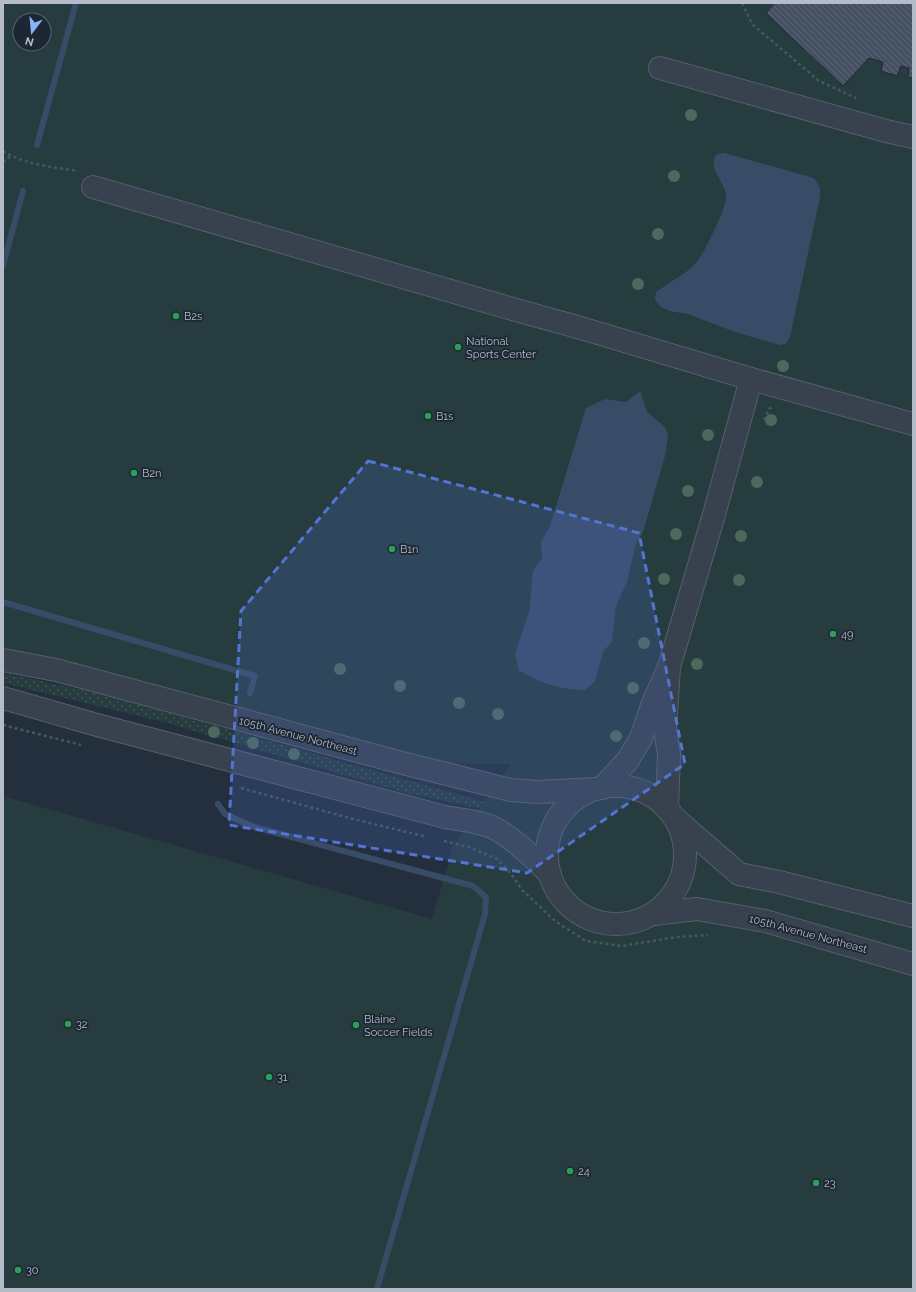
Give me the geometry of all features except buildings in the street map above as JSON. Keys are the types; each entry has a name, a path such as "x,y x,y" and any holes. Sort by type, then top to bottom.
{"street":[{"path":"660,68 886,131 913,137"},
{"path":"87,179 516,310 751,379 913,424"},
{"path":"599,788 628,760 638,743 653,703 669,667 713,518 751,379"},
{"name":"105th Avenue Northeast","path":"3,660 56,670 402,764 511,790 537,792 616,786 630,787 644,792 656,799 739,874 779,882 913,916"},
{"path":"669,667 666,730 669,754 671,813"},
{"name":"105th Avenue Northeast","path":"3,698 96,725 445,817 493,827 524,850 550,874"},
{"name":"105th Avenue Northeast","path":"599,788 580,796 563,811 552,830 547,852 550,874 561,897 580,914 604,924 630,923 654,914 697,909 765,921 913,964"},
{"name":"105th Avenue Northeast","path":"654,914 670,899 681,881 686,860 684,838 671,813"}],"path":[{"path":"742,3 752,24 819,80 862,101"},
{"path":"3,150 11,156 87,179"},
{"path":"3,162 11,156"},
{"path":"764,422 769,410 774,404"},
{"path":"3,725 88,747"},
{"path":"234,786 353,819 429,837"},
{"path":"442,841 469,847 497,859 511,874 522,890 554,921 586,941 622,946 677,937 714,934"}],"highlighted area":[{"path":"368,461 639,533 685,764 527,873 229,825 241,611"}],"green space":[{"name":"National Sports Center","path":"3,3 913,3 913,1289 3,1289 3,796 432,919 453,846 511,764 402,763 3,649"},
{"path":"3,673 102,694 492,804 489,810 407,793 160,721 3,683"}],"water":[{"path":"724,153 814,178 820,188 820,197 790,337 786,344 780,345 735,332 688,314 669,311 661,307 655,300 656,292 696,263 714,232 725,205 726,195 715,171 714,158 717,154"},
{"path":"640,391 647,412 665,427 668,436 665,456 643,532 636,543 627,582 616,606 612,641 603,652 595,681 585,690 551,685 519,671 515,654 529,612 533,571 542,558 541,542 550,526 586,408 605,399 626,402"}],"waterway":[{"path":"37,145 76,3"},
{"path":"3,266 23,191"},
{"path":"3,602 255,676 250,693"},
{"path":"218,804 225,814 251,826 473,886 486,897 485,914 377,1289"}],"place":[{"name":"B2s","path":"176,316"},
{"name":"National Sports Center","path":"458,347"},
{"name":"B1s","path":"428,416"},
{"name":"B2n","path":"134,473"},
{"name":"B1n","path":"392,549"},
{"name":"49","path":"833,634"},
{"name":"32","path":"68,1024"},
{"name":"Blaine Soccer Fields","path":"356,1025"},
{"name":"31","path":"269,1077"},
{"name":"24","path":"570,1171"},
{"name":"23","path":"816,1183"},
{"name":"30","path":"18,1270"}]}
